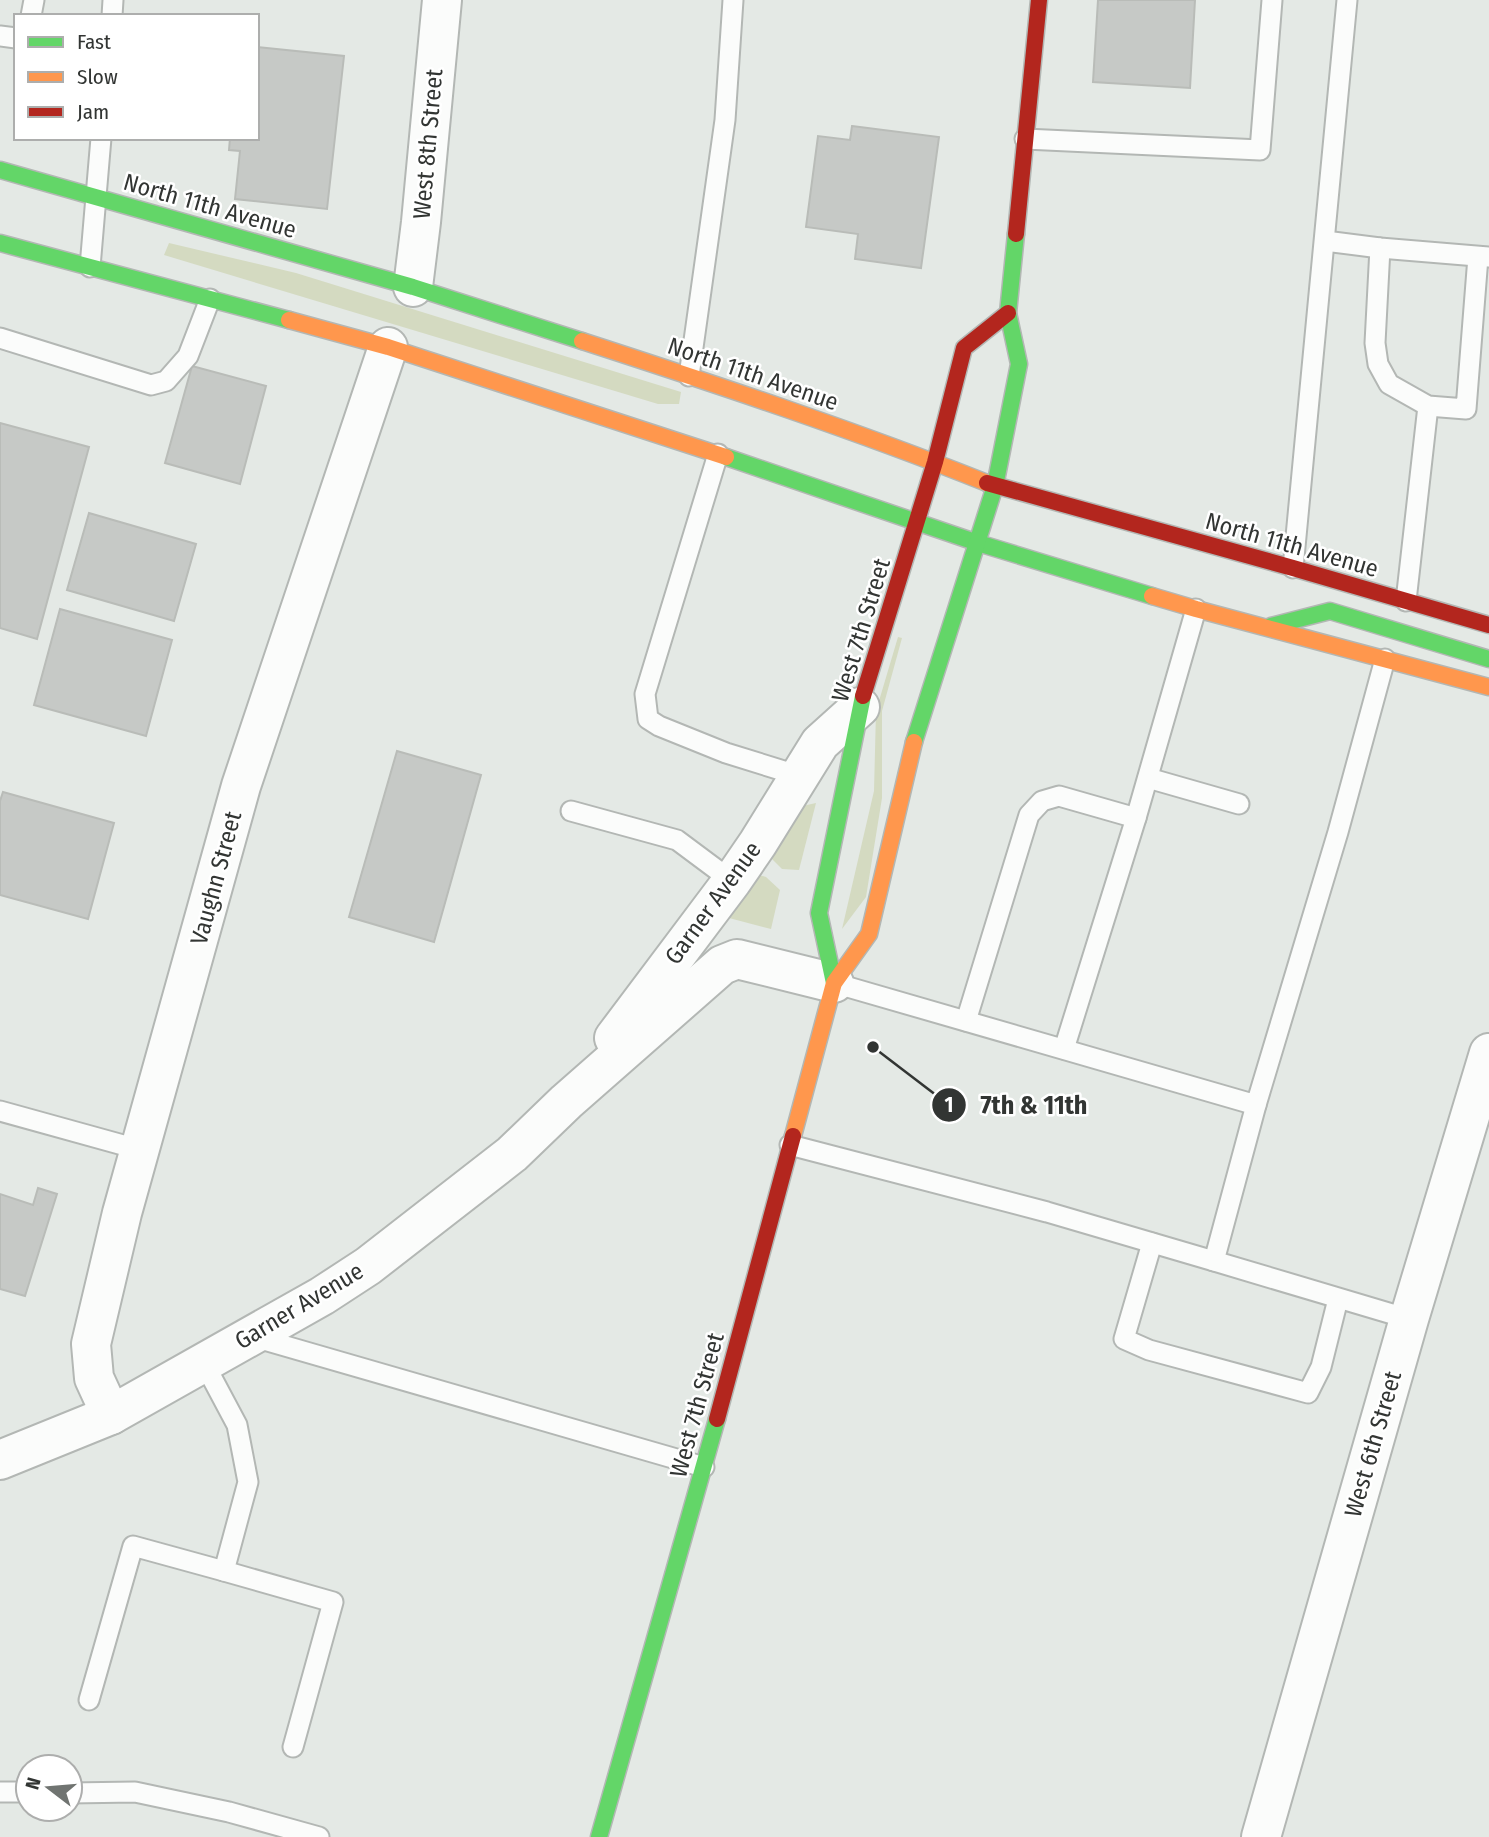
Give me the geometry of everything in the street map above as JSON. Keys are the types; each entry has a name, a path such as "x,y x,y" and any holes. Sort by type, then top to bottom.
{"main road":[{"name":"West 7th Street","path":"599,1837 704,1466 834,983 869,934 915,737 995,486 1019,364 1008,313 1039,0"},
{"name":"North 11th Avenue","path":"0,170 413,287 690,376 935,462 995,486 1489,625"},
{"path":"0,243 388,347 718,454 978,543 1196,609 1489,687"},
{"name":"West 7th Street","path":"834,983 819,913 860,707 935,462 964,348 1008,313"},
{"path":"1265,627 1330,611 1489,659"}],"street":[{"name":"West 8th Street","path":"413,287 442,0"},
{"name":"Vaughn Street","path":"111,1415 94,1378 90,1344 122,1213 242,786 388,347"},
{"name":"Garner Avenue","path":"566,1102 732,881 820,743 860,707"},
{"name":"Garner Avenue","path":"0,1460 111,1415 322,1296 368,1266 512,1154 566,1102 722,965 737,959 834,983"},
{"name":"West 6th Street","path":"1261,1837 1409,1319 1489,1053"}],"lane":[{"path":"690,376 724,120 733,0"},
{"path":"1025,139 1260,150 1272,0"},
{"path":"1293,568 1347,0"},
{"path":"90,267 101,140"},
{"path":"1325,242 1483,257 1466,410 1428,406 1389,384 1378,364 1375,343 1380,248"},
{"path":"0,338 151,385 166,381 188,356 210,299"},
{"path":"1406,601 1428,406"},
{"path":"718,454 645,694 648,719 726,753 800,776"},
{"path":"1064,1049 1148,778 1196,609"},
{"path":"1214,1261 1256,1105 1338,832 1385,659"},
{"path":"1148,778 1239,804"},
{"path":"966,1021 1029,815 1042,801 1059,796 1136,818"},
{"path":"570,811 677,840 732,881"},
{"path":"834,983 1256,1105"},
{"path":"0,1111 141,1150"},
{"path":"790,1145 1047,1212 1409,1319"},
{"path":"1152,1243 1124,1339 1149,1350 1308,1393 1321,1367 1338,1299"},
{"path":"251,1336 704,1466"},
{"path":"204,1363 237,1425 248,1482 224,1571"},
{"path":"89,1700 133,1546 333,1602 293,1747"},
{"path":"84,1793 135,1792 229,1812 319,1837"}],"green space":[{"path":"169,243 296,273 681,392 679,404 658,404 164,255"},
{"path":"898,637 902,638 882,711 882,798 866,897 842,929 874,791 876,711"},
{"path":"816,803 799,870 782,869 770,857 798,807"},
{"path":"756,874 766,877 780,890 771,929 729,918"}],"building":[{"path":"1098,0 1195,0 1190,88 1093,82"},
{"path":"259,47 344,56 327,209 235,199 240,151 229,150 230,140 259,140"},
{"path":"852,126 939,137 921,268 855,259 858,234 806,227 818,136 850,140"},
{"path":"192,366 266,386 240,484 165,463"},
{"path":"0,423 89,447 37,639 0,628"},
{"path":"89,513 196,544 174,621 67,590"},
{"path":"60,609 172,640 146,736 34,705"},
{"path":"397,751 481,775 434,942 349,917"},
{"path":"3,792 114,823 88,919 0,895 0,801"},
{"path":"38,1188 57,1194 25,1296 0,1289 0,1194 33,1205"}],"traffic: fast":[{"path":"0,170 413,287 582,341"},
{"path":"914,742 995,486 1019,364 1008,313 1016,234"},
{"path":"0,243 289,320"},
{"path":"726,457 978,543 1152,596"},
{"path":"1271,626 1330,611 1489,659"},
{"path":"834,983 819,913 863,696"},
{"path":"599,1837 717,1419"}],"traffic: slow":[{"path":"289,320 388,347 726,457"},
{"path":"582,341 836,426 987,483"},
{"path":"1152,596 1489,687"},
{"path":"793,1136 834,983 869,934 914,742"}],"traffic: jam":[{"path":"1016,234 1039,0"},
{"path":"863,696 935,462 964,348 1008,313"},
{"path":"987,483 1489,625"},
{"path":"717,1419 793,1136"}],"place":[{"name":"7th & 11th","path":"873,1047"}]}
